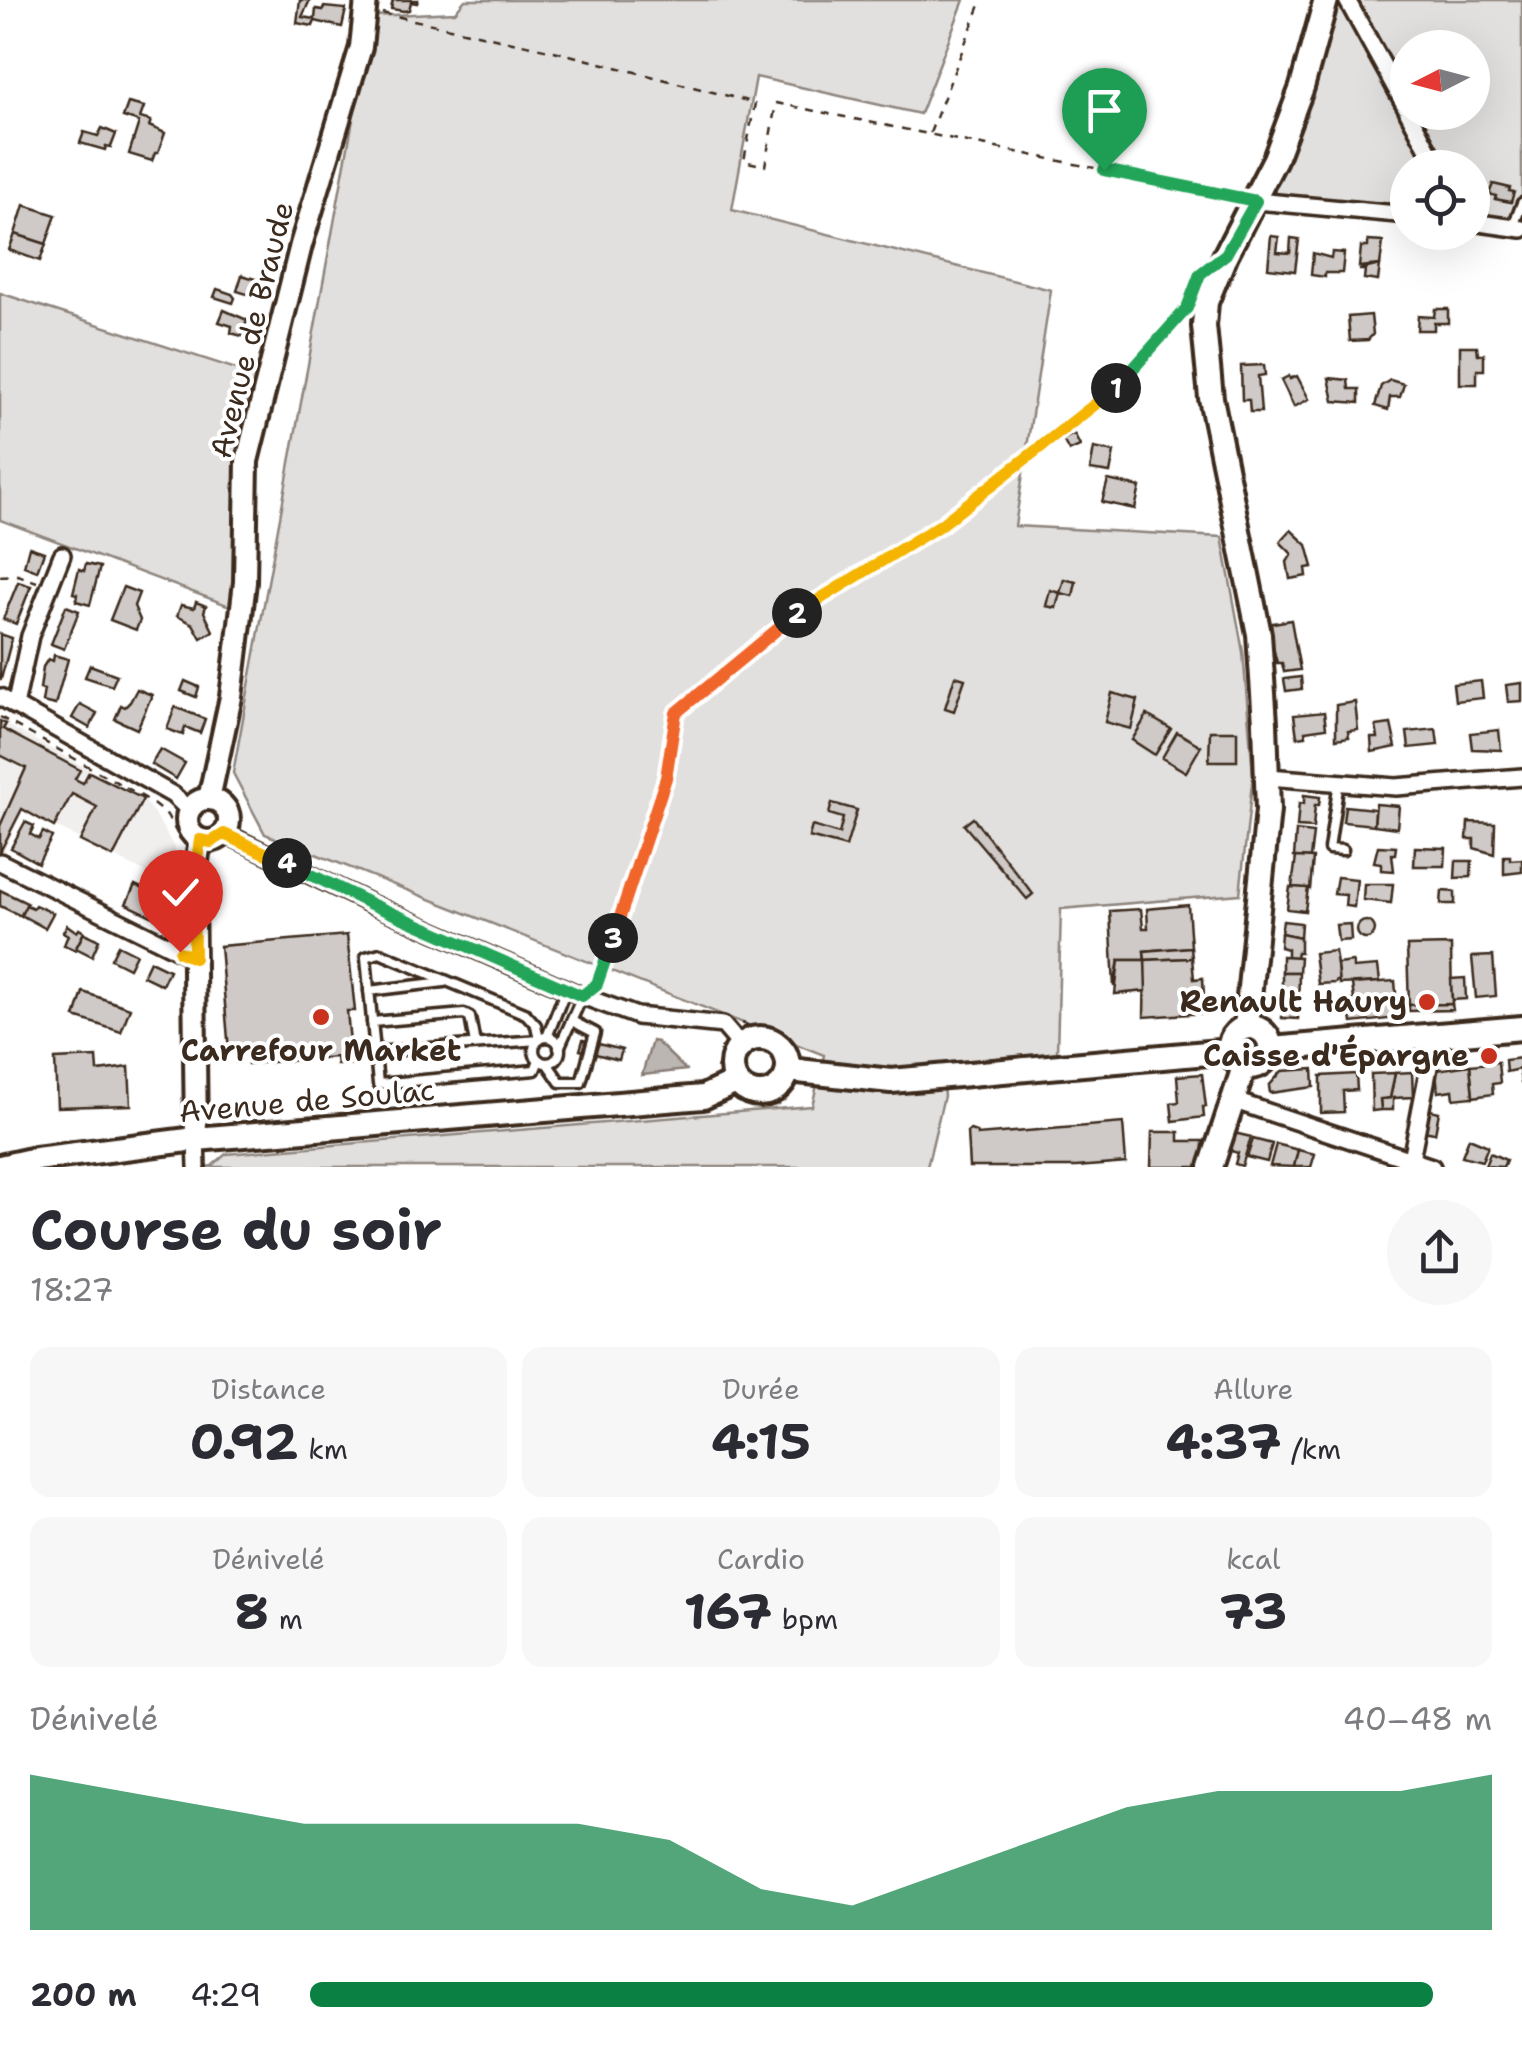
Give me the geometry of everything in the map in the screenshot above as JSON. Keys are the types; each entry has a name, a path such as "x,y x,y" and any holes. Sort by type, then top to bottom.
{"main road":[{"path":"1246,1026 1268,777 1259,634 1211,398 1204,326 1206,302 1226,254 1256,201 1302,87 1326,0"},
{"path":"1211,1167 1232,1100 1237,1059 1233,1035 1246,1026 1262,1030 1271,1049"},
{"path":"1271,1049 1522,1028"},
{"path":"796,1064 782,1084 763,1094 753,1094 736,1082 731,1066 735,1039 762,1037 777,1042 796,1064 891,1081 1237,1059 1260,1065 1271,1049"},
{"name":"Avenue de Soulac","path":"0,1167 196,1139 703,1098 736,1082"}],"street":[{"path":"1347,0 1390,79"},
{"name":"Avenue de Braude","path":"209,798 231,696 246,582 248,462 301,245 350,87 366,5"},
{"path":"1256,201 1390,213"},
{"path":"1490,224 1517,228"},
{"path":"62,555 7,702 174,796 189,810"},
{"path":"1268,777 1396,787 1522,776"},
{"path":"209,798 226,808 229,821 224,834 211,842 200,840 186,824 189,810 197,801 209,798"},
{"path":"224,834 371,904 582,996 638,1016 723,1025 735,1039"},
{"path":"197,1167 193,887 200,840"},
{"path":"0,862 194,958"},
{"path":"1411,1159 1435,1036"},
{"path":"1232,1100 1432,1167"}],"lane":[{"path":"1517,228 1522,203"},
{"path":"1339,782 1329,849 1343,850"},
{"path":"543,1038 526,1014 380,953 366,957 378,1084 535,1070 543,1062 556,1059 582,996"},
{"path":"369,990 449,982"},
{"path":"566,989 534,1050 560,1082 580,1082 595,1033 572,1021"},
{"path":"372,1022 464,1014 470,1018 475,1044"},
{"path":"375,1052 543,1038 555,1040 560,1048"}],"path":[{"path":"930,133 982,0"},
{"path":"366,5 754,103 744,160 765,166 776,104 1256,201"},
{"path":"582,996 597,984 666,778 676,713 806,606 942,524 1110,395 1187,308 1194,291"},
{"path":"0,576 18,575 50,586"},
{"path":"735,1039 745,1023 751,1028 771,1031 783,1037 796,1064"}],"shaded area":[{"path":"465,0 964,0 920,114 756,77 732,210 1051,290 1015,526 1222,537 1243,652 1253,774 1240,894 1061,909 1057,1052 941,1068 944,1096 927,1167 207,1167 226,1154 812,1106 824,1055 265,834 233,773 372,16 455,12"},
{"path":"1358,0 1522,0 1522,196 1513,221 1490,217 1490,150 1440,150 1428,130 1490,130 1490,30 1390,30 1390,59"},
{"path":"1334,6 1345,6 1390,86 1390,130 1414,130 1425,150 1390,150 1390,211 1277,195 1271,184"},
{"path":"0,293 255,375 239,472 235,608 0,520"},
{"path":"0,721 143,799 177,853 181,891 23,810 3,854 0,852"},
{"path":"652,1041 657,1042 686,1070 642,1075"}],"building":[{"path":"300,0 310,0 302,17 315,19 316,9 324,7 346,9 342,27 315,21 313,26 297,23"},
{"path":"393,0 418,0 404,11 391,9"},
{"path":"128,103 144,107 140,118 151,121 149,126 165,133 152,161 129,154 139,122 123,117"},
{"path":"102,128 116,134 111,147 106,146 105,150 80,143 84,132 98,136"},
{"path":"1493,184 1514,192 1511,202 1495,199 1490,192"},
{"path":"24,205 56,215 46,244 15,234"},
{"path":"15,234 46,244 40,261 9,250"},
{"path":"1271,236 1279,237 1277,252 1290,253 1291,238 1299,239 1295,271 1268,268"},
{"path":"1368,241 1383,242 1380,265 1359,267 1361,247 1368,247"},
{"path":"1332,252 1344,253 1342,273 1311,275 1313,253 1331,258"},
{"path":"1380,265 1378,281 1364,279 1365,270 1359,270"},
{"path":"242,275 265,282 260,298 237,291"},
{"path":"217,289 232,294 233,303 214,297"},
{"path":"1435,309 1448,309 1448,323 1434,323 1434,330 1417,330 1418,316 1434,317"},
{"path":"224,310 247,320 242,336 231,333 232,326 219,322"},
{"path":"1371,315 1373,334 1368,340 1350,341 1348,317"},
{"path":"1460,346 1477,346 1478,354 1484,354 1484,370 1477,370 1477,384 1460,384"},
{"path":"1264,365 1265,375 1258,376 1261,412 1250,412 1249,400 1242,400 1241,366"},
{"path":"1297,376 1309,399 1294,407 1281,380"},
{"path":"1329,378 1348,380 1349,389 1359,389 1359,403 1334,401"},
{"path":"1390,380 1404,384 1400,397 1390,397 1388,410 1375,406 1381,386"},
{"path":"1074,434 1080,446 1069,451 1063,440"},
{"path":"1094,448 1114,452 1110,473 1090,470"},
{"path":"1108,480 1140,487 1135,509 1102,502"},
{"path":"1291,530 1307,545 1313,567 1306,568 1307,576 1290,579 1287,562 1292,554 1280,542"},
{"path":"29,547 44,552 37,571 24,566"},
{"path":"86,564 100,567 90,605 76,601 77,594 73,593 79,569 84,571"},
{"path":"1064,579 1076,582 1073,596 1060,593"},
{"path":"18,582 31,586 16,624 3,619"},
{"path":"123,587 139,593 134,606 140,620 136,630 110,620"},
{"path":"1050,590 1060,593 1056,608 1046,606"},
{"path":"196,602 206,606 204,612 213,631 201,638 193,624 177,616 181,605 194,608"},
{"path":"66,606 79,611 64,649 51,644"},
{"path":"1291,620 1300,670 1284,672 1282,663 1277,663 1267,624"},
{"path":"0,634 12,638 1,679 0,678"},
{"path":"54,655 68,659 55,705 42,702 44,690 40,689 43,667 48,659 53,661"},
{"path":"90,665 117,675 112,686 85,677"},
{"path":"955,676 965,679 954,711 945,708"},
{"path":"1301,677 1302,689 1286,691 1284,679"},
{"path":"185,681 199,687 196,697 181,691"},
{"path":"1481,681 1483,698 1455,701 1453,684"},
{"path":"1522,683 1522,701 1508,702 1506,685"},
{"path":"137,689 152,695 137,729 115,719 121,705 125,707 130,702"},
{"path":"1112,693 1138,700 1131,729 1105,722"},
{"path":"1355,702 1358,730 1348,731 1349,737 1336,739 1336,705"},
{"path":"80,704 97,713 90,728 72,718"},
{"path":"175,707 205,719 200,733 185,727 183,735 167,729"},
{"path":"1324,712 1326,728 1305,731 1306,736 1297,737 1294,715"},
{"path":"1147,715 1171,729 1155,755 1132,740"},
{"path":"0,721 6,724 3,729 80,770 75,779 83,783 89,772 143,799 113,857 80,841 97,807 72,794 54,827 22,809 0,852 0,826 26,768 0,755"},
{"path":"1391,724 1396,747 1372,752 1371,738 1378,738 1376,726"},
{"path":"1436,729 1438,745 1409,748 1407,732"},
{"path":"1499,730 1501,750 1472,749 1470,733"},
{"path":"1210,731 1237,731 1237,761 1209,761"},
{"path":"1177,732 1201,746 1186,772 1162,758"},
{"path":"160,749 185,763 176,779 151,764"},
{"path":"1304,795 1320,797 1319,805 1315,805 1313,828 1297,827 1299,803 1304,804"},
{"path":"832,803 857,810 846,847 809,837 812,826 839,834 843,818 829,814"},
{"path":"1376,804 1399,806 1397,828 1374,825"},
{"path":"1345,806 1375,809 1374,825 1343,822"},
{"path":"973,818 1033,894 1027,899 964,825"},
{"path":"25,822 34,826 30,834 39,839 43,832 52,837 38,863 11,848"},
{"path":"1468,822 1495,823 1494,854 1474,848 1474,839 1467,839"},
{"path":"1296,831 1313,833 1310,858 1294,857"},
{"path":"1378,846 1396,847 1392,854 1394,871 1381,870 1381,863 1374,862"},
{"path":"1415,847 1446,848 1445,866 1414,866"},
{"path":"1504,856 1522,859 1522,872 1504,874"},
{"path":"1296,857 1313,858 1310,889 1292,887"},
{"path":"1456,861 1472,861 1471,877 1455,878"},
{"path":"1337,877 1357,879 1354,907 1345,906 1346,895 1334,894"},
{"path":"1364,884 1393,884 1391,903 1363,900"},
{"path":"135,885 171,902 162,921 126,904"},
{"path":"1290,887 1308,888 1305,911 1287,909"},
{"path":"0,890 27,903 21,916 0,906"},
{"path":"1442,891 1455,892 1455,904 1441,904"},
{"path":"26,905 53,913 45,928 21,915"},
{"path":"1188,905 1191,947 1144,951 1145,960 1119,960 1114,987 1110,911 1141,909 1143,928 1148,928 1147,909"},
{"path":"1283,921 1301,923 1300,937 1281,933"},
{"path":"1366,921 1375,930 1366,939 1357,930"},
{"path":"1350,924 1351,940 1338,941 1336,925"},
{"path":"67,925 84,932 75,950 64,945"},
{"path":"84,933 99,940 92,956 76,948"},
{"path":"1281,933 1300,937 1296,957 1287,957 1287,949 1280,947"},
{"path":"347,935 355,1011 347,1011 352,1064 337,1065 336,1057 248,1064 247,1050 229,1051 220,946"},
{"path":"118,945 136,954 129,968 111,959"},
{"path":"1451,945 1452,1004 1409,1005 1407,946"},
{"path":"1191,947 1192,958 1145,960 1144,951"},
{"path":"1335,951 1339,979 1318,984 1314,953"},
{"path":"1282,956 1300,957 1299,972 1282,972"},
{"path":"1493,956 1496,996 1476,998 1472,957"},
{"path":"1192,958 1194,979 1203,978 1205,1013 1144,1017 1145,960"},
{"path":"1119,960 1145,960 1146,991 1115,994"},
{"path":"150,961 169,970 162,985 143,976"},
{"path":"1353,962 1353,968 1378,966 1380,982 1339,984 1337,964"},
{"path":"1282,972 1299,972 1298,1019 1282,1018"},
{"path":"1465,978 1466,999 1452,1000 1451,979"},
{"path":"1395,981 1398,1018 1352,1023 1352,984"},
{"path":"83,992 130,1008 121,1032 75,1017"},
{"path":"1452,1004 1453,1010 1409,1011 1409,1005"},
{"path":"583,1040 622,1050 619,1060 580,1050"},
{"path":"97,1057 98,1071 129,1067 131,1105 57,1107 55,1059"},
{"path":"1522,1058 1521,1082 1519,1069 1506,1072 1505,1060"},
{"path":"1498,1062 1500,1083 1492,1084 1493,1094 1473,1097 1470,1065"},
{"path":"1470,1065 1473,1097 1454,1099 1453,1090 1438,1092 1436,1070"},
{"path":"1313,1069 1314,1087 1270,1093 1269,1086 1282,1071"},
{"path":"1412,1072 1413,1097 1393,1098 1393,1110 1381,1110 1380,1099 1390,1098 1395,1073"},
{"path":"1395,1073 1390,1098 1380,1099 1381,1110 1372,1111 1371,1074"},
{"path":"1202,1074 1204,1117 1173,1121 1171,1103 1179,1102 1177,1076"},
{"path":"1356,1074 1357,1090 1343,1091 1344,1112 1321,1113 1321,1076"},
{"path":"1426,1109 1439,1112 1435,1133 1422,1131"},
{"path":"1123,1123 1126,1163 969,1167 970,1130 977,1135"},
{"path":"1152,1132 1179,1132 1179,1141 1203,1141 1202,1167 1151,1167"},
{"path":"1234,1133 1251,1137 1242,1166 1235,1164 1238,1153 1228,1150"},
{"path":"1469,1138 1488,1146 1482,1161 1462,1156"},
{"path":"1253,1139 1272,1144 1267,1162 1247,1157"},
{"path":"1276,1144 1298,1150 1294,1167 1270,1166"},
{"path":"1298,1150 1315,1154 1311,1167 1294,1167"},
{"path":"1490,1153 1506,1160 1503,1167 1485,1166"}],"place":[{"name":"Renault Haury","path":"1427,1002"},
{"name":"Carrefour Market","path":"321,1017"},
{"name":"Caisse d'Épargne","path":"1489,1056"}],"route":[{"path":"180,952 194,958 193,887 200,840 211,842 224,834 371,904 582,996 597,984 666,778 676,713 806,606 942,524 1110,395 1187,308 1200,274 1226,254 1256,201 1104,170"}]}
